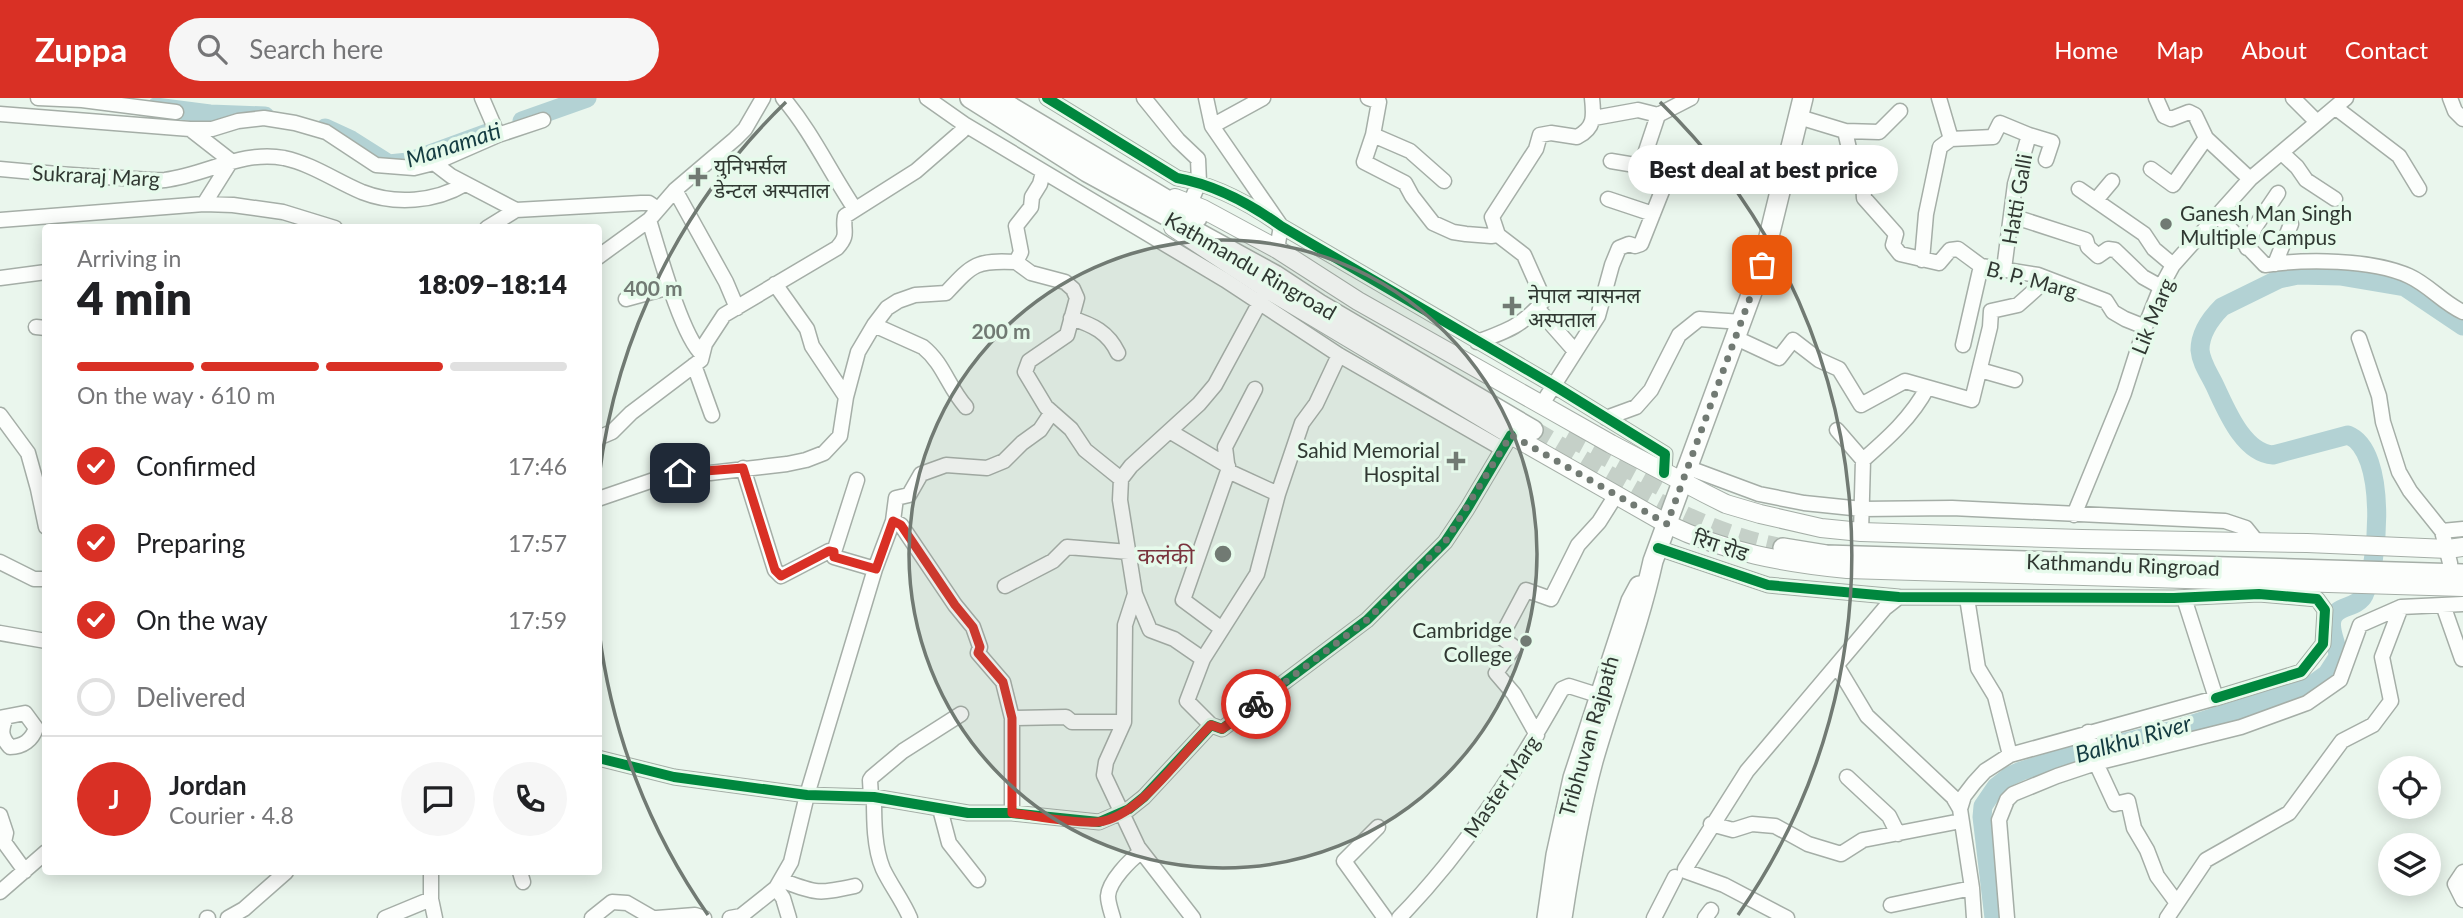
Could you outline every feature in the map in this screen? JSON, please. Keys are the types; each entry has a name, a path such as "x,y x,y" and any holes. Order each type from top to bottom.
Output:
{"highway":[{"name":"Kathmandu Ringroad","path":"970,98 1132,189 1319,304 1538,418"},
{"name":"Kathmandu Ringroad","path":"996,98 1132,189"},
{"path":"1667,524 1762,265 1801,107"},
{"name":"Tribhuvan Rajpath","path":"1547,918 1564,814 1605,697 1644,604 1667,524"},
{"name":"Kathmandu Ringroad","path":"1785,542 1826,555 2308,562 2418,567 2456,578"},
{"name":"Tribhuvan Rajpath","path":"1562,918 1581,808 1605,697"}],"main road":[{"path":"1132,189 1190,204 1277,249 1538,418 1664,472 1686,475 1726,504 1821,528 1861,532 2259,542 2308,562"},
{"name":"रिंग रोड","path":"1132,189 1190,239 1263,295 1506,441 1616,495 1689,535 1750,555 1847,569 2282,581 2308,562"}],"street":[{"path":"38,98 82,100 176,112"},
{"path":"482,98 497,133"},
{"path":"602,254 653,215 675,190 745,129 763,98"},
{"path":"783,98 816,142 855,209"},
{"path":"927,98 1043,172 1263,295 1339,355 1506,441 1445,542 1367,620 1222,729 1211,725 1187,701 1203,659 1257,574 1278,494 1302,423 1316,404 1339,355"},
{"path":"1047,98 1177,177 1224,191 1260,211 1606,418 1665,454 1664,472"},
{"path":"1143,98 1178,140 1198,159 1199,182 1190,204"},
{"path":"1206,98 1212,126 1281,226 1277,249"},
{"path":"1212,126 1263,98"},
{"path":"1368,98 1380,102 1364,162 1405,183 1433,223 1466,234 1498,235"},
{"path":"1477,342 1513,328 1531,316 1544,300 1524,255 1498,235 1492,217 1536,149 1540,135 1551,133 1577,138 1581,136 1594,118 1592,98"},
{"path":"1594,118 1638,110 1658,115 1691,98"},
{"path":"1845,131 1850,153 1863,180 1864,198 1896,234 1893,245 1900,254 1922,260 1926,214 1940,147 1951,138 1940,98"},
{"path":"2156,98 2164,116 2171,119 2189,112 2195,116 2206,138 2250,179"},
{"path":"2292,98 2317,122"},
{"path":"2450,98 2455,111 2463,119"},
{"path":"2341,103 2399,156 2419,189"},
{"name":"Lik Marg","path":"2074,515 2124,393 2145,327 2173,265 2250,179 2341,103"},
{"path":"1801,107 1845,131 1879,132 1900,111"},
{"path":"0,114 190,129 212,129 238,121 264,118 295,122 326,132 376,165 414,168 434,163 497,133 543,120"},
{"path":"1641,166 1658,115"},
{"name":"Hatti Galli","path":"1951,138 1993,137 2000,123 2029,135 2015,184 2004,269"},
{"path":"602,436 612,432 631,413 698,360 724,315 837,248 846,234 843,218 916,171 962,131 964,124"},
{"path":"190,129 232,161"},
{"path":"1373,135 1410,151 1444,181"},
{"path":"2029,135 2052,142 2046,160"},
{"path":"2151,169 2173,186 2206,138"},
{"path":"2283,154 2306,180 2335,199"},
{"path":"204,204 232,161 258,156 283,158 303,164 364,192 391,198 433,198 465,184"},
{"name":"Sukraraj Marg","path":"0,169 163,180 188,176 232,161"},
{"path":"1538,418 1574,350 1598,316 1619,248 1629,244 1641,244 1664,186 1641,166 1611,161"},
{"path":"434,163 465,184 516,211"},
{"path":"1017,262 1021,252 1016,226 1031,207 1032,197 1043,172"},
{"path":"2096,200 2112,181"},
{"path":"2079,189 2144,234 2154,249 2173,265"},
{"path":"675,190 726,282 737,308"},
{"path":"2247,248 2255,227 2278,194"},
{"path":"1608,199 1653,214"},
{"path":"0,220 204,204 283,212 322,224"},
{"path":"494,224 516,211 649,204 670,287 692,341 712,415"},
{"path":"2217,215 2265,265 2339,261 2390,271 2409,276 2445,303 2463,312"},
{"path":"2012,216 2086,240 2088,247 2098,256 2108,249 2115,250 2143,277 2161,287"},
{"path":"2275,264 2291,224"},
{"name":"B. P. Marg","path":"1922,260 1939,263 1950,250 1958,249 1981,266 2038,275 2106,301 2113,312 2145,327"},
{"path":"602,498 671,474 806,460 824,453 834,445 839,436 858,352 887,308 915,295 946,293 979,263 1017,262 1026,271 1058,278 1073,289 1077,298 1067,335 1026,366 1025,372 1046,407 1071,429 1085,450 1121,479"},
{"path":"1963,345 1981,266"},
{"path":"0,278 42,273"},
{"path":"1606,418 1636,407 1651,390 1679,335 1699,319 1739,330 1779,358 1793,340 1819,360 1839,369 1861,405 1905,381 1972,400 1990,327 1991,311 2018,306 2036,289 2038,275"},
{"path":"775,284 807,328 813,346 846,397"},
{"path":"626,299 670,287"},
{"path":"1203,659 1174,639 1150,630 1135,594 1120,500 1121,479 1131,466 1199,404 1215,385 1263,295"},
{"path":"1537,308 1574,350"},
{"path":"1071,318 1102,331 1112,340 1118,353"},
{"path":"874,325 930,352 942,365 956,395 966,407"},
{"path":"2359,338 2379,396 2383,422 2399,472 2410,491 2442,531 2456,578 2462,659"},
{"path":"1980,370 2015,380"},
{"path":"1863,460 1903,422 1927,388"},
{"path":"1222,629 1183,600 1228,469 1224,447 1255,389"},
{"path":"730,918 741,916 779,884 791,862 807,795 893,521 896,498 909,495 921,474 946,465 987,468 1004,461 1040,430 1052,412"},
{"path":"0,415 28,453 42,487"},
{"path":"1837,430 1863,460 1861,532"},
{"path":"1171,432 1228,469 1278,494"},
{"path":"743,468 775,570 779,575 829,551 834,552"},
{"path":"1686,475 1804,503 1862,509 1952,508 2225,521 2246,528 2259,542"},
{"path":"856,480 834,557 876,569"},
{"path":"1537,735 1514,694 1496,673 1514,646 1501,637 1526,590 1551,599 1578,545 1599,522 1616,495"},
{"path":"893,521 901,525 973,627 980,647 978,653 1003,682 1012,718 1012,813"},
{"path":"2442,531 2463,529"},
{"path":"1005,586 1053,561 1067,547 1129,552"},
{"path":"1656,555 1768,584 1899,597 2184,598 2259,594 2317,599 2325,610 2323,644 2301,672 2089,735 2010,755 1985,771 1973,783 1964,796 1960,815"},
{"path":"0,562 34,579 42,579"},
{"path":"2007,918 1999,820 2007,800 2020,789 2096,763 2241,727 2308,703 2340,680 2360,625 2456,578"},
{"path":"1135,594 1125,625 1124,722 1106,762 1104,775 1141,852 1193,918"},
{"path":"1787,918 1724,885 1685,871 1711,824 1746,771 1885,608 1899,597"},
{"path":"1967,598 1978,667 1995,696 2010,755"},
{"path":"2184,598 2216,698"},
{"path":"2167,918 2206,860 2289,813 2342,741 2373,725 2390,701 2382,657 2401,607"},
{"path":"0,633 42,642"},
{"path":"1837,666 1867,716 1953,797 1960,815 1974,918"},
{"name":"Master Marg","path":"1399,918 1430,886 1508,782 1565,687 1605,697"},
{"path":"910,918 882,867 874,825 870,780 903,751 961,714"},
{"path":"1012,718 1066,717 1072,722 1124,722"},
{"path":"602,759 674,777 807,795 872,797 968,813 1012,813 1100,822 1122,813 1157,785 1211,725"},
{"path":"2089,735 2096,763 2115,804 2128,801 2134,828 2147,850 2157,876 2177,903"},
{"path":"1847,777 1889,816 1898,834"},
{"path":"940,809 949,843 978,880"},
{"path":"0,815 6,833 4,842 25,870"},
{"path":"1711,824 1733,830 1752,824 1775,826 1808,844 1841,854 1863,840 1898,834 1960,815"},
{"path":"1378,827 1344,861 1385,918"},
{"path":"1113,918 1108,898 1110,888 1126,865 1141,852"},
{"path":"0,892 42,855"},
{"path":"2463,872 2455,884 2463,900"},
{"path":"228,918 244,909 283,875"},
{"path":"431,875 431,899 435,918"},
{"path":"1654,918 1675,877"},
{"path":"779,884 824,893 855,886"},
{"path":"779,884 789,918"},
{"path":"1891,905 1972,888"},
{"path":"385,918 431,899"},
{"path":"592,918 612,902 627,903 655,918 695,915 704,918"}],"waterway":[{"name":"Manamati","path":"522,121 587,98"},
{"name":"Manamati","path":"156,107 210,114 265,116"},
{"name":"Manamati","path":"325,128 351,140 389,164 408,162 493,131"},
{"name":"Balkhu River","path":"1994,918 1982,817 1983,806 1996,787 2021,771 2174,730 2309,687 2327,674 2338,657 2332,629 2334,615 2356,603 2364,595 2373,559 2377,509 2375,484 2361,445 2348,435 2273,455 2253,447 2230,417 2202,360 2202,338 2214,316 2222,307 2279,279 2298,275 2340,276 2405,287 2463,326"}],"tunnel":[{"path":"1533,430 1622,483 1685,515 1717,529 1783,548"},
{"path":"1567,436 1692,503"}],"cycle path":[{"path":"1047,98 1177,178 1219,190 1257,210 1553,385 1665,454 1664,473"},
{"path":"602,759 674,777 807,795 874,797 968,813 1012,813 1099,822 1129,809 1144,797 1211,725 1222,729 1367,620 1445,542 1511,435"},
{"path":"1658,548 1768,585 1899,597 2174,598 2259,594 2317,599 2325,610 2323,644 2301,672 2216,698"}],"way so far":[{"path":"1256,704 1367,620 1445,542 1511,435 1667,524 1762,265"}],"place":[{"name":"युनिभर्सल डेन्टल अस्पताल","path":"698,177"},
{"name":"Ganesh Man Singh Multiple Campus","path":"2166,224"},
{"name":"Best deal at best price","path":"1762,265"},
{"name":"नेपाल न्यासनल अस्पताल","path":"1512,306"},
{"name":"Sahid Memorial Hospital","path":"1456,461"},
{"name":"Cambridge College","path":"1526,641"}],"district":[{"name":"कलंकी","path":"1166,555"}],"route":[{"path":"680,473 710,473 743,468 775,570 781,576 829,551 834,552 834,557 876,569 893,521 901,525 973,627 980,647 978,653 1003,682 1012,718 1012,813 1100,822 1122,813 1157,785 1211,725 1222,729 1256,704"}]}
